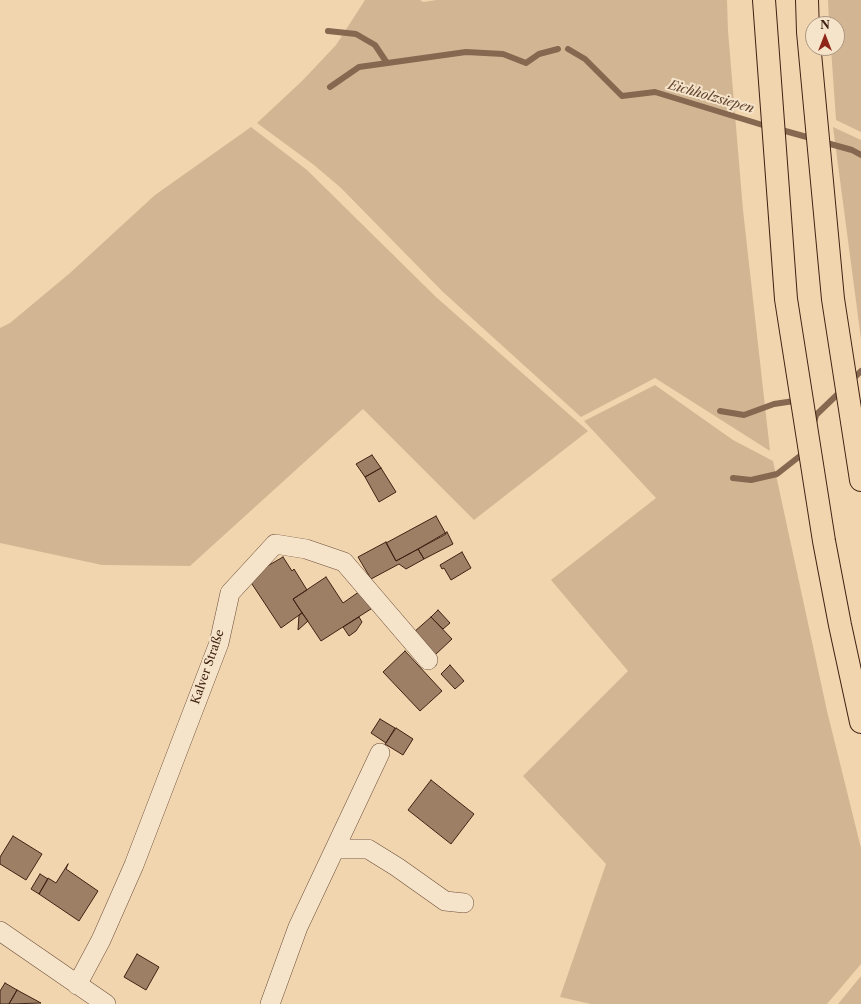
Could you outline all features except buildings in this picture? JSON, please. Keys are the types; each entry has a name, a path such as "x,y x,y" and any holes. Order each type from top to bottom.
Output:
{"highway":[{"path":"764,0 786,299 824,540 840,625 861,722"},
{"path":"807,0 809,40 833,299 861,480"}],"street":[{"name":"Kalver Straße","path":"77,985 101,940 139,850 219,643 230,593 275,544 306,548 344,562 428,660"},
{"path":"270,1004 298,927 380,753"},
{"path":"335,849 368,849 397,867 445,901 464,903"},
{"path":"0,931 106,1004"}],"shaded area":[{"path":"365,0 420,0 423,2 437,0 727,0 728,31 743,210 770,451 655,378 581,417 443,292 341,188 314,165 257,123 302,81 336,45"},
{"path":"828,0 861,0 861,132 836,120 832,56 845,56 845,16 829,16"},
{"path":"251,127 307,170 436,297 588,431 474,520 363,409 190,566 102,565 0,543 0,328 10,323 70,273 155,195"},
{"path":"833,127 861,140 861,339"},
{"path":"655,385 733,440 773,461 827,711 861,848 861,964 827,1004 591,1004 560,997 606,864 523,776 628,671 551,580 656,498 584,421"},
{"path":"861,976 861,1004 838,1004"}],"waterway":[{"path":"328,31 356,34 375,45 387,63"},
{"name":"Eichholzsiepen","path":"330,87 359,67 466,52 503,54 526,63 539,54 558,49"},
{"name":"Eichholzsiepen","path":"568,49 585,59 622,96 655,92 769,127"},
{"name":"Eichholzsiepen","path":"778,129 814,139"},
{"name":"Eichholzsiepen","path":"823,142 852,150 861,155"},
{"path":"851,381 861,371"},
{"path":"814,423 816,415 842,390"},
{"path":"720,411 744,415 774,404 794,401 797,404"},
{"path":"733,478 751,480 777,474 805,452"}]}
